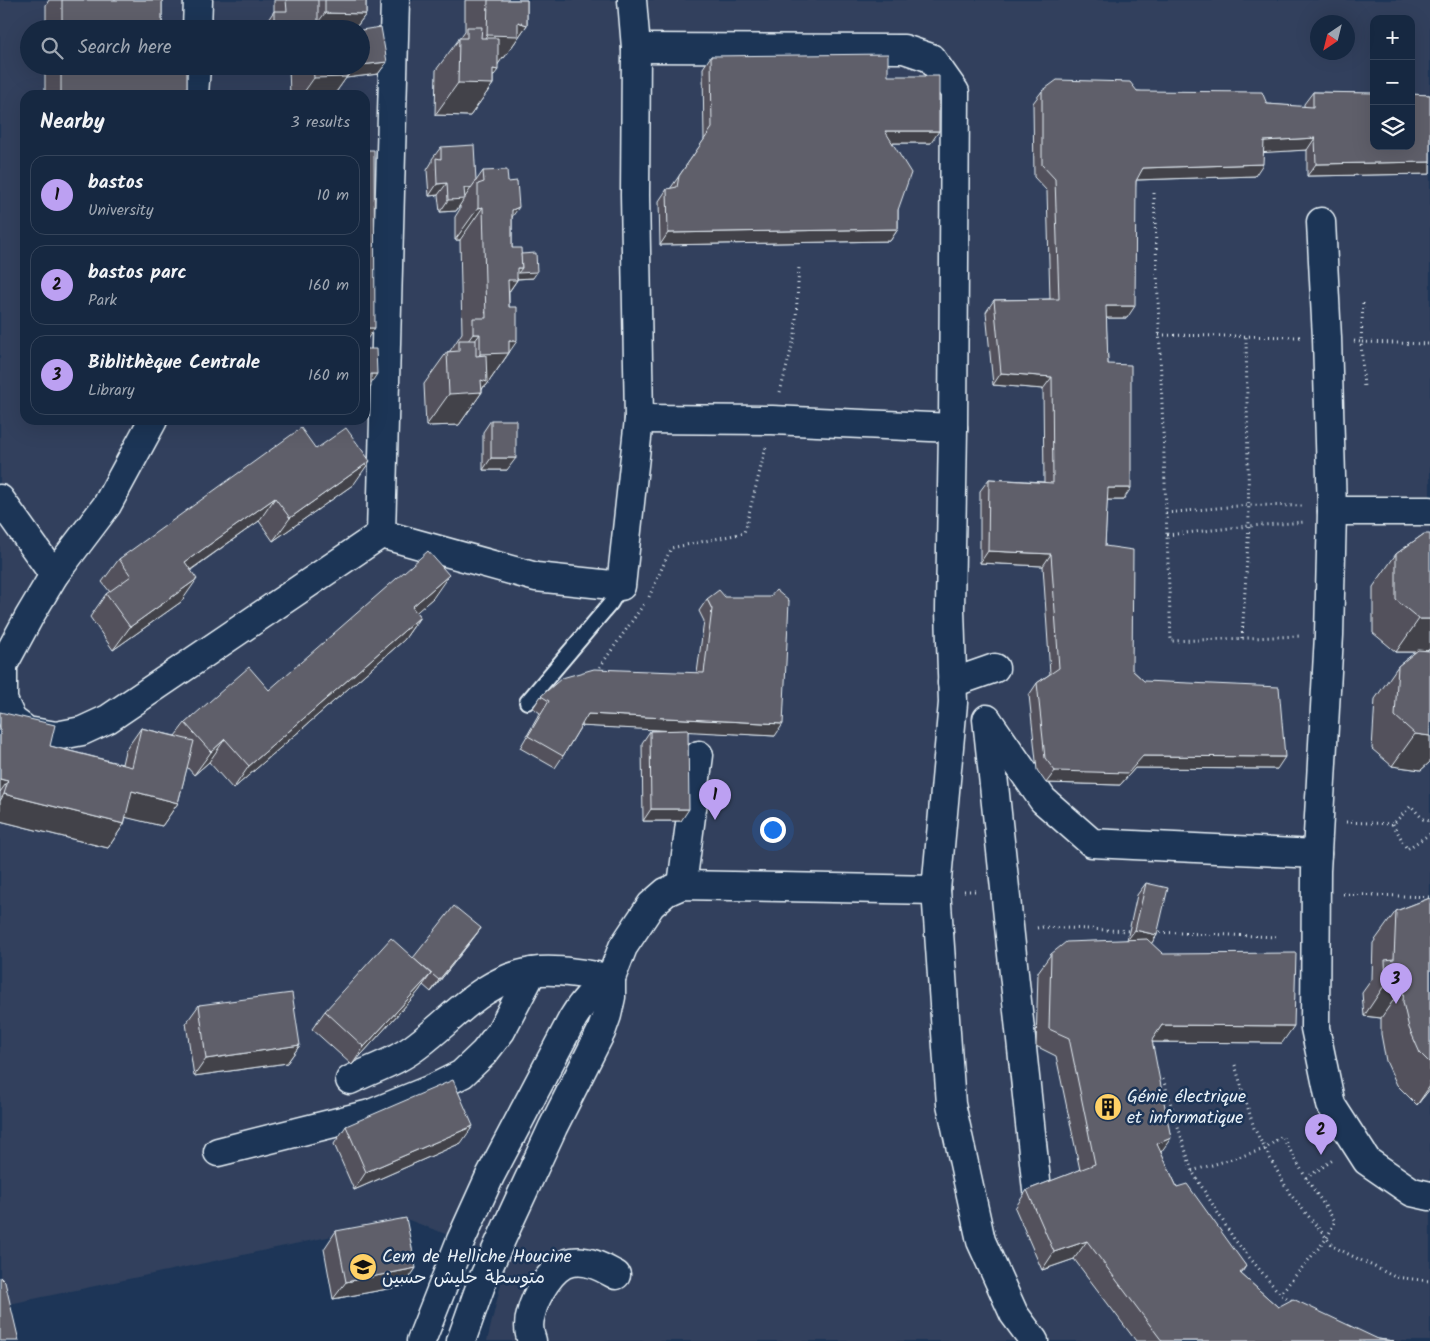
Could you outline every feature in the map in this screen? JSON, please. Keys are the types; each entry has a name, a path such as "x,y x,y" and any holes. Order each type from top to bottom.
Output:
{"street":[{"path":"197,20 198,0"},
{"path":"381,534 395,0"},
{"path":"150,425 107,505 54,574 3,665 3,700 12,720 28,731 56,736 82,732 108,718 381,534 536,577 620,586 640,419 635,195 636,48 632,0"},
{"path":"636,48 904,49 931,58 955,92 950,610 952,693 936,890 951,1104 981,1241 1014,1314 1034,1341"},
{"path":"194,90 195,75"},
{"path":"1321,222 1327,338 1332,511 1329,634 1317,854 1315,1028 1331,1104 1356,1145 1367,1161 1404,1187 1412,1192 1430,1196"},
{"path":"640,419 772,420 953,428"},
{"path":"0,499 54,574"},
{"path":"1332,511 1430,511"},
{"path":"952,693 995,668"},
{"path":"952,693 987,718 1042,800 1092,843 1317,854"},
{"path":"987,718 1037,1190"},
{"path":"682,886 699,756"},
{"path":"461,1341 483,1279 506,1227 608,1015 611,997 611,978 623,947 650,904 666,892 682,886 936,890"},
{"path":"350,1080 394,1060 416,1047 476,996 501,982 532,972 563,971 611,978"},
{"path":"218,1152 370,1114 434,1088 462,1074 484,1053 501,1031 532,972"},
{"path":"421,1341 461,1240 490,1176 573,1018 589,995 611,978"},
{"path":"532,1341 530,1315 539,1292 558,1269 571,1262 583,1261 616,1275"}],"lane":[{"path":"527,702 610,604 620,586"}],"path":[{"path":"1154,193 1171,641 1329,634"},
{"path":"597,671 647,600 671,548 744,533 794,335 799,267"},
{"path":"1363,303 1361,342 1364,388"},
{"path":"1159,335 1327,338 1361,342 1430,344"},
{"path":"1242,638 1249,526 1246,336"},
{"path":"1166,513 1248,505 1310,506 1332,511"},
{"path":"1167,535 1319,521 1332,511"},
{"path":"1319,820 1393,824 1412,806 1423,819 1430,821"},
{"path":"1393,824 1407,849 1430,834"},
{"path":"936,890 1005,893"},
{"path":"1342,894 1430,897"},
{"path":"1043,927 1131,931"},
{"path":"1151,932 1279,937"},
{"path":"1235,1065 1254,1128 1265,1149 1290,1194 1334,1247 1395,1277 1430,1281"},
{"path":"1163,1079 1192,1171 1234,1239 1280,1294 1296,1304"},
{"path":"1192,1171 1265,1149 1282,1136 1306,1178 1335,1221 1327,1238 1280,1294"},
{"path":"1306,1178 1356,1145"}],"shaded area":[{"path":"0,0 1430,0 1430,1341 487,1341 506,1263 461,1240 409,1220 0,1306"}],"building":[{"path":"62,0 162,0 162,20 62,20"},
{"path":"286,0 318,0 318,20 274,20 274,11 287,11"},
{"path":"325,0 366,0 366,14 325,13"},
{"path":"488,0 527,0 527,25 518,22 518,36 487,35"},
{"path":"381,27 387,62 370,64 370,29"},
{"path":"467,27 482,27 481,38 498,38 498,70 493,69 493,84 458,83 459,38 467,38"},
{"path":"888,54 888,76 939,76 939,131 885,131 911,173 898,210 898,229 668,233 667,189 677,187 679,176 712,128 711,56"},
{"path":"61,75 187,75 187,90 61,90"},
{"path":"314,75 347,75 347,77 314,78"},
{"path":"1057,80 1130,82 1137,91 1262,92 1267,104 1313,107 1313,92 1370,93 1370,150 1415,150 1415,94 1430,95 1430,162 1316,164 1315,138 1264,141 1263,164 1143,168 1136,181 1135,306 1106,306 1108,364 1131,365 1131,488 1108,488 1105,546 1133,550 1132,670 1144,681 1279,687 1285,757 1143,756 1128,773 1055,771 1045,758 1037,683 1059,668 1051,554 988,551 989,479 1053,483 1052,377 1001,373 994,300 1059,299 1055,179 1042,165 1042,91"},
{"path":"474,145 476,181 471,188 464,188 465,199 448,200 447,183 437,184 436,158 441,159 441,147"},
{"path":"370,150 374,150 375,328 370,328"},
{"path":"507,170 508,182 517,181 519,207 512,210 512,248 521,248 522,268 517,268 517,280 508,280 509,307 517,307 517,341 509,341 509,353 480,354 480,334 473,334 473,318 486,318 483,207 478,208 478,184 484,182 483,171"},
{"path":"536,253 537,272 518,273 522,268 521,254"},
{"path":"459,340 476,340 476,356 486,355 487,382 481,380 482,392 449,394 447,352 459,351"},
{"path":"370,349 376,349 377,374 371,374 371,386"},
{"path":"491,420 516,420 516,458 491,458"},
{"path":"301,428 316,449 346,428 370,461 290,518 275,498 185,562 197,579 130,627 106,594 131,576 119,559"},
{"path":"1424,534 1430,534 1430,619 1419,619 1396,600 1396,554"},
{"path":"428,551 449,575 412,607 420,617 249,766 225,739 211,752 185,723 249,667 269,690"},
{"path":"719,590 725,597 770,597 776,590 789,601 783,724 588,714 563,756 528,736 549,701 541,696 562,678 594,669 704,673 712,609 707,599"},
{"path":"1418,650 1430,651 1430,736 1415,734 1395,716 1398,666"},
{"path":"0,712 55,725 50,746 132,767 141,728 194,741 178,803 132,791 124,824 4,794 8,781 0,779"},
{"path":"688,730 689,809 651,809 650,731"},
{"path":"1146,883 1168,888 1157,935 1135,930"},
{"path":"1430,898 1430,1063 1420,1053 1409,1028 1403,1002 1404,985 1386,983 1385,960 1394,959 1396,911"},
{"path":"454,906 481,928 439,980 413,958"},
{"path":"391,938 431,974 364,1047 325,1011"},
{"name":"Génie électrique et informatique","path":"1147,939 1163,954 1296,953 1294,1026 1162,1025 1152,1040 1171,1138 1157,1144 1177,1187 1187,1184 1246,1266 1240,1273 1278,1307 1293,1299 1378,1339 1394,1341 1162,1341 1087,1241 1054,1252 1027,1190 1095,1164 1069,1038 1049,1029 1051,954 1066,942"},
{"path":"292,993 300,1045 206,1059 199,1005"},
{"path":"453,1080 473,1126 366,1172 346,1126"},
{"path":"406,1218 416,1268 346,1282 336,1231"},
{"path":"0,1277 5,1282 19,1341 0,1341"}],"place":[{"name":"bastos","path":"715,820"},
{"name":"Biblithèque Centrale","path":"1396,1004"},
{"name":"Génie électrique et informatique","path":"1108,1107"},
{"name":"bastos parc","path":"1321,1155"},
{"name":"Cem de Helliche Houcine متوسطة حليش حسين","path":"363,1267"}]}
